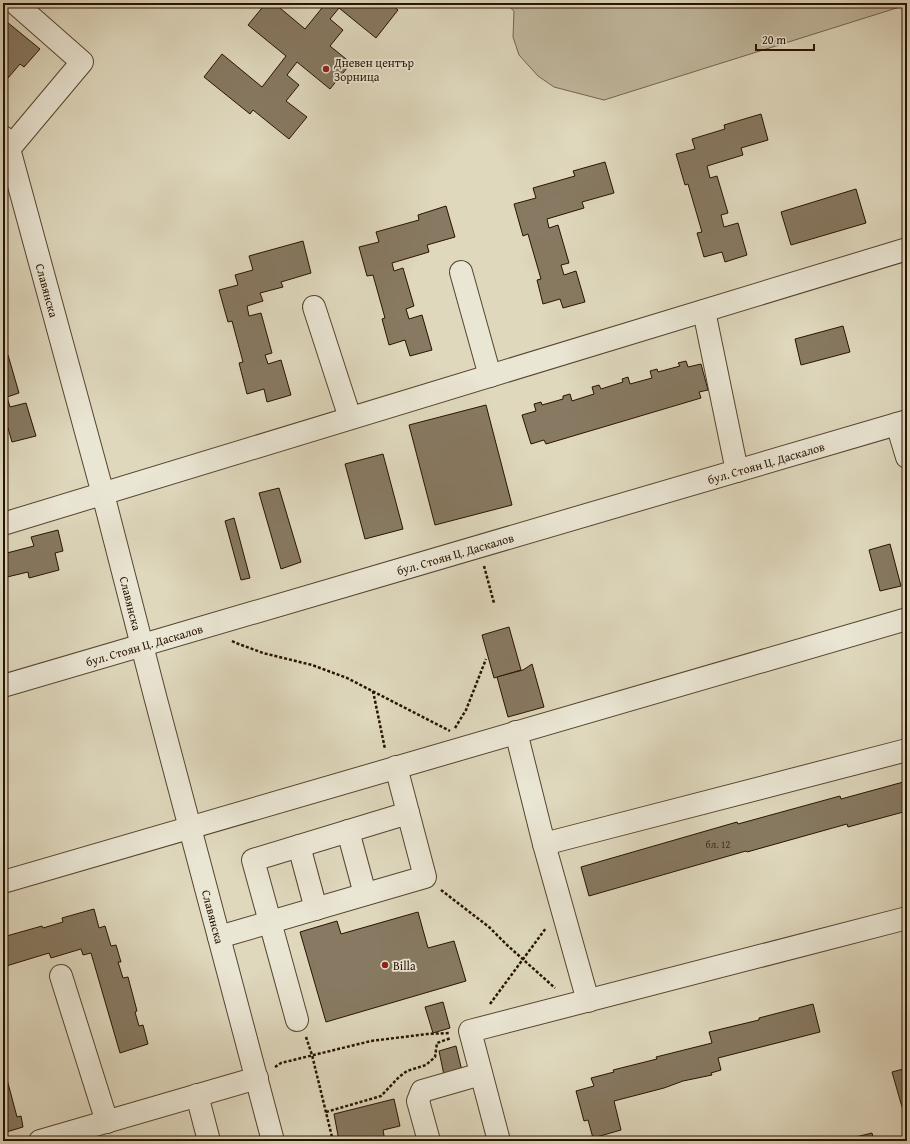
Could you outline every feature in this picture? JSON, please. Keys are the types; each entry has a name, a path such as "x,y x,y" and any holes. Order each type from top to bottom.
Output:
{"street":[{"path":"6,143 82,62 15,3"},
{"name":"Славянска","path":"6,143 103,494 273,1141"},
{"path":"3,524 907,249"},
{"path":"461,272 490,376"},
{"path":"314,307 350,418"},
{"path":"704,311 737,471"},
{"path":"902,423 907,457"},
{"name":"бул. Стоян Ц. Даскалов","path":"3,686 902,423"},
{"path":"3,882 907,618"},
{"path":"516,732 544,844 562,907 581,1002"},
{"path":"544,844 907,750"},
{"path":"220,937 425,877 408,813 393,768"},
{"path":"297,1020 253,860 408,813"},
{"path":"348,831 365,894"},
{"path":"299,846 316,909"},
{"path":"499,1141 470,1031 907,918"},
{"path":"61,976 107,1122"},
{"path":"428,1141 418,1102 422,1090 482,1074"},
{"path":"40,1141 257,1078"},
{"path":"197,1095 209,1141"}],"path":[{"path":"479,546 494,603"},
{"path":"212,624 236,643 263,653 319,668 347,678 454,733 456,725 466,710 486,659"},
{"path":"373,692 393,768"},
{"path":"425,877 489,927 523,959 581,1002"},
{"path":"326,1112 381,1096 399,1076 407,1071 426,1065 436,1057 438,1043 470,1031 562,907"},
{"path":"297,1020 302,1022 312,1055 333,1141"},
{"path":"257,1078 281,1063 371,1041 427,1034 470,1031"}],"shaded area":[{"path":"505,3 903,3 903,6 604,100 554,87 538,76 519,55 513,37 514,11"}],"building":[{"name":"Дневен център Зорница","path":"266,3 274,3 305,29 326,3 389,3 398,10 376,38 339,8 330,19 343,30 330,46 351,63 330,89 297,62 287,75 299,85 286,101 307,117 289,139 253,110 250,114 204,77 222,54 262,87 286,56 248,25"},
{"path":"7,22 40,49 24,67 20,64 8,78 3,73 3,27"},
{"path":"761,114 768,140 741,148 743,155 707,166 710,178 717,176 728,213 721,215 724,227 738,223 747,255 725,262 722,252 704,257 697,233 702,232 688,184 685,185 676,154 695,149 692,139 725,129 724,125"},
{"path":"605,162 614,193 582,202 584,208 547,219 549,228 558,225 569,263 561,265 564,275 576,271 585,302 563,308 560,299 543,304 537,280 541,279 528,234 523,236 514,204 536,198 533,188 575,176 573,171"},
{"path":"856,189 866,223 791,245 781,212"},
{"path":"446,206 455,237 427,245 429,252 392,263 394,271 403,268 414,306 406,309 409,319 422,315 432,350 410,356 405,340 389,345 382,319 385,318 373,275 367,276 359,247 379,242 376,232 419,220 418,215"},
{"path":"303,241 311,273 281,282 283,287 260,293 263,301 247,306 249,316 261,313 272,353 265,355 268,364 281,360 291,395 267,402 264,389 247,394 239,363 243,362 232,321 228,322 219,290 238,285 235,275 253,270 249,256"},
{"path":"843,326 850,352 801,365 795,339"},
{"path":"8,355 19,393 7,397 10,407 26,403 36,436 12,442 8,428 3,430 3,356"},
{"path":"686,361 688,367 701,364 708,390 699,392 701,398 546,444 544,440 531,444 522,415 536,411 534,404 541,402 542,405 563,399 563,396 570,394 572,401 594,394 592,387 599,385 601,389 623,382 622,379 628,377 630,384 652,378 650,371 657,369 658,372 680,366 678,363"},
{"path":"486,405 512,505 435,525 409,425"},
{"path":"383,454 403,529 365,539 345,464"},
{"path":"279,488 301,562 281,569 259,493"},
{"path":"234,518 250,578 241,580 225,521"},
{"path":"58,530 63,551 55,553 59,570 29,578 28,572 3,578 3,554 34,546 31,537"},
{"path":"890,544 901,586 880,591 869,550"},
{"path":"509,627 521,670 494,678 482,635"},
{"path":"532,664 544,707 508,717 497,677 523,670"},
{"path":"907,781 907,811 848,827 847,824 589,896 581,867 737,822 738,824 840,796 841,799"},
{"path":"94,909 99,928 105,926 111,946 116,945 121,962 118,962 123,978 128,977 137,1011 135,1012 139,1026 143,1025 148,1044 120,1053 91,953 83,955 81,949 51,958 49,953 3,967 3,937 42,926 43,928 63,922 62,918"},
{"name":"Billa","path":"418,912 428,948 454,941 466,981 326,1022 300,932 337,921 341,934"},
{"path":"443,1002 450,1028 433,1033 425,1007"},
{"path":"813,1004 820,1032 718,1058 721,1070 711,1073 712,1075 683,1081 664,1088 614,1101 621,1130 593,1138 588,1120 584,1121 576,1091 594,1086 591,1078 614,1072 613,1070 657,1059 656,1057 712,1043 709,1032 759,1020 759,1018"},
{"path":"456,1046 463,1075 445,1080 439,1051"},
{"path":"907,1068 907,1105 902,1107 892,1072"},
{"path":"3,1072 5,1072 17,1117 21,1116 23,1127 3,1133"},
{"path":"394,1099 400,1126 383,1130 385,1141 339,1141 334,1114"},
{"path":"872,1133 874,1141 848,1141 847,1139"}],"place":[{"name":"Дневен център Зорница","path":"326,69"},
{"name":"Billa","path":"385,965"}]}
